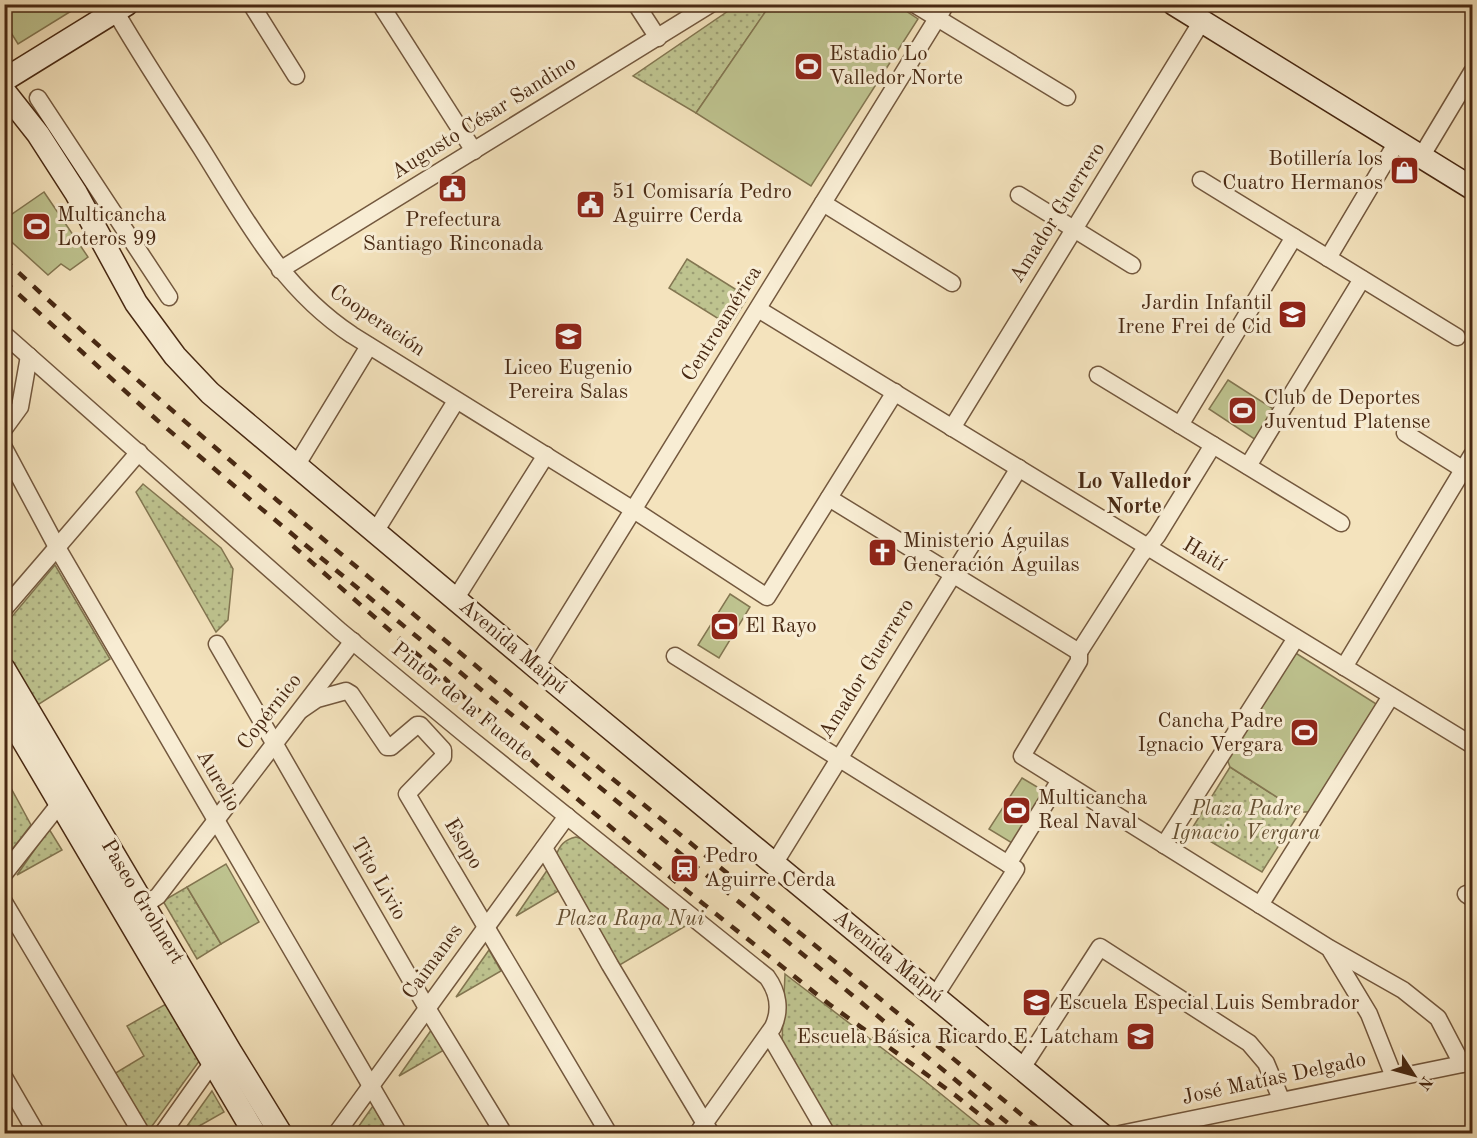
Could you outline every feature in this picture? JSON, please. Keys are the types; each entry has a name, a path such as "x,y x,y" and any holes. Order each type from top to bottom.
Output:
{"main road":[{"path":"1174,4 1473,188"},
{"path":"4,80 118,7"},
{"name":"Avenida Maipú","path":"4,91 33,127 76,193 123,282 156,332 191,374 241,420 536,667 1101,1134"},
{"name":"Paseo Grohnert","path":"4,669 69,798 221,1057 255,1134"},
{"name":"Paseo Grohnert","path":"4,708 69,798"},
{"name":"Paseo Grohnert","path":"221,1057 281,1134"}],"street":[{"path":"251,4 296,76"},
{"path":"380,4 474,151"},
{"path":"636,4 658,38"},
{"name":"Augusto César Sandino","path":"280,270 711,4"},
{"path":"914,4 941,11 1067,97"},
{"name":"Cooperación","path":"118,7 262,245 280,270 321,313 369,346 546,455 768,597 829,498"},
{"name":"Centroamérica","path":"536,667 941,11"},
{"name":"Amador Guerrero","path":"952,428 1202,21"},
{"path":"1421,157 1473,72"},
{"path":"38,98 169,297"},
{"path":"1328,258 1397,142"},
{"path":"1201,180 1457,337"},
{"path":"1019,195 1132,265"},
{"path":"823,203 952,283"},
{"path":"1180,425 1294,237"},
{"path":"123,282 148,266"},
{"path":"1248,466 1362,279"},
{"name":"Haití","path":"758,309 1473,746"},
{"name":"Pintor de la Fuente","path":"4,334 353,641 767,977 775,991 778,1005 776,1020 769,1034 704,1130"},
{"path":"296,466 369,346"},
{"path":"4,429 20,406 29,356"},
{"path":"1098,375 1341,523"},
{"path":"895,392 829,498 1079,652"},
{"path":"375,532 456,401"},
{"path":"1344,667 1470,466 1405,433"},
{"path":"1213,445 1158,536 1141,555 1079,652 1079,661 1022,756 1329,948 1403,990 1424,1005 1442,1025 1467,1063"},
{"name":"Aurelio","path":"4,448 58,549 399,1134"},
{"path":"4,609 58,549 139,452"},
{"path":"456,598 546,455"},
{"name":"Amador Guerrero","path":"774,864 1019,468"},
{"path":"1164,845 1296,638"},
{"name":"Copérnico","path":"136,911 158,896 353,641"},
{"name":"Tito Livio","path":"218,644 427,1008 504,1134"},
{"path":"675,656 1012,866"},
{"name":"Esopo","path":"302,710 317,699 346,691 351,694 387,747 391,747 417,725 420,725 443,750 443,757 407,794 609,1134"},
{"path":"1260,905 1391,696"},
{"path":"935,996 1060,780"},
{"path":"4,874 69,798"},
{"name":"Caimanes","path":"336,1134 567,816"},
{"path":"544,848 704,1130"},
{"path":"4,902 142,1134"},
{"path":"1022,1068 1100,947 1249,1043 1266,1063 1281,1100"},
{"path":"1329,948 1369,1014 1394,1077"},
{"path":"769,1034 827,1134"},
{"path":"162,1134 221,1057"},
{"name":"José Matías Delgado","path":"1120,1134 1467,1063"},
{"path":"4,1077 37,1134"}],"green space":[{"path":"5,4 81,5 18,44 5,23"},
{"path":"737,5 770,5 696,113 633,76"},
{"name":"Estadio Lo Valledor Norte","path":"770,5 897,5 918,19 811,186 696,113"},
{"name":"Multicancha Loteros 99","path":"44,192 88,257 70,270 61,264 48,275 4,235 5,219"},
{"path":"687,259 748,297 730,326 669,288"},
{"name":"Club de Deportes Juventud Platense","path":"1228,380 1278,412 1259,442 1209,409"},
{"path":"143,484 221,548 233,569 228,620 216,632 136,492"},
{"path":"55,565 110,659 36,706 5,650 4,626"},
{"name":"El Rayo","path":"730,594 750,607 719,658 698,645"},
{"name":"Cancha Padre Ignacio Vergara","path":"1294,652 1381,707 1311,812 1300,812 1230,767 1227,759"},
{"name":"Plaza Padre Ignacio Vergara","path":"1230,767 1300,812 1262,872 1191,830"},
{"path":"5,777 31,825 4,859"},
{"name":"Multicancha Real Naval","path":"1022,778 1044,791 1012,843 989,829"},
{"path":"49,829 62,850 17,875"},
{"name":"Plaza Rapa Nui","path":"576,837 582,839 689,924 618,966 556,856 563,843"},
{"path":"226,864 259,922 221,944 187,887"},
{"path":"548,869 560,890 516,916"},
{"path":"187,887 221,944 197,959 163,901"},
{"path":"489,950 501,971 456,997"},
{"path":"785,974 989,1133 835,1133 782,1041"},
{"path":"166,1004 200,1060 147,1133 109,1077 144,1056 127,1026"},
{"path":"432,1029 444,1050 399,1076"},
{"path":"212,1091 224,1112 187,1133 182,1133"},
{"path":"373,1106 385,1127 374,1133 354,1133"}],"railway":[{"path":"4,259 119,364 296,516 1045,1134"},
{"path":"4,281 157,420 252,501 1021,1134"},
{"path":"293,546 441,675 537,765 676,882 829,1004 955,1095 1004,1134"}],"place":[{"name":"Estadio Lo Valledor Norte","path":"808,66"},
{"name":"Botillería los Cuatro Hermanos","path":"1404,171"},
{"name":"Prefectura Santiago Rinconada","path":"453,189"},
{"name":"51 Comisaría Pedro Aguirre Cerda","path":"591,204"},
{"name":"Multicancha Loteros 99","path":"36,227"},
{"name":"Jardin Infantil Irene Frei de Cid","path":"1293,315"},
{"name":"Liceo Eugenio Pereira Salas","path":"568,337"},
{"name":"Club de Deportes Juventud Platense","path":"1243,410"},
{"name":"Ministerio Águilas Generación Águilas","path":"882,553"},
{"name":"El Rayo","path":"724,626"},
{"name":"Cancha Padre Ignacio Vergara","path":"1304,733"},
{"name":"Multicancha Real Naval","path":"1017,810"},
{"name":"Pedro Aguirre Cerda","path":"684,868"},
{"name":"Escuela Especial Luis Sembrador","path":"1037,1003"},
{"name":"Escuela Básica Ricardo E. Latcham","path":"1140,1037"}],"district":[{"name":"Lo Valledor Norte","path":"1134,494"}]}
